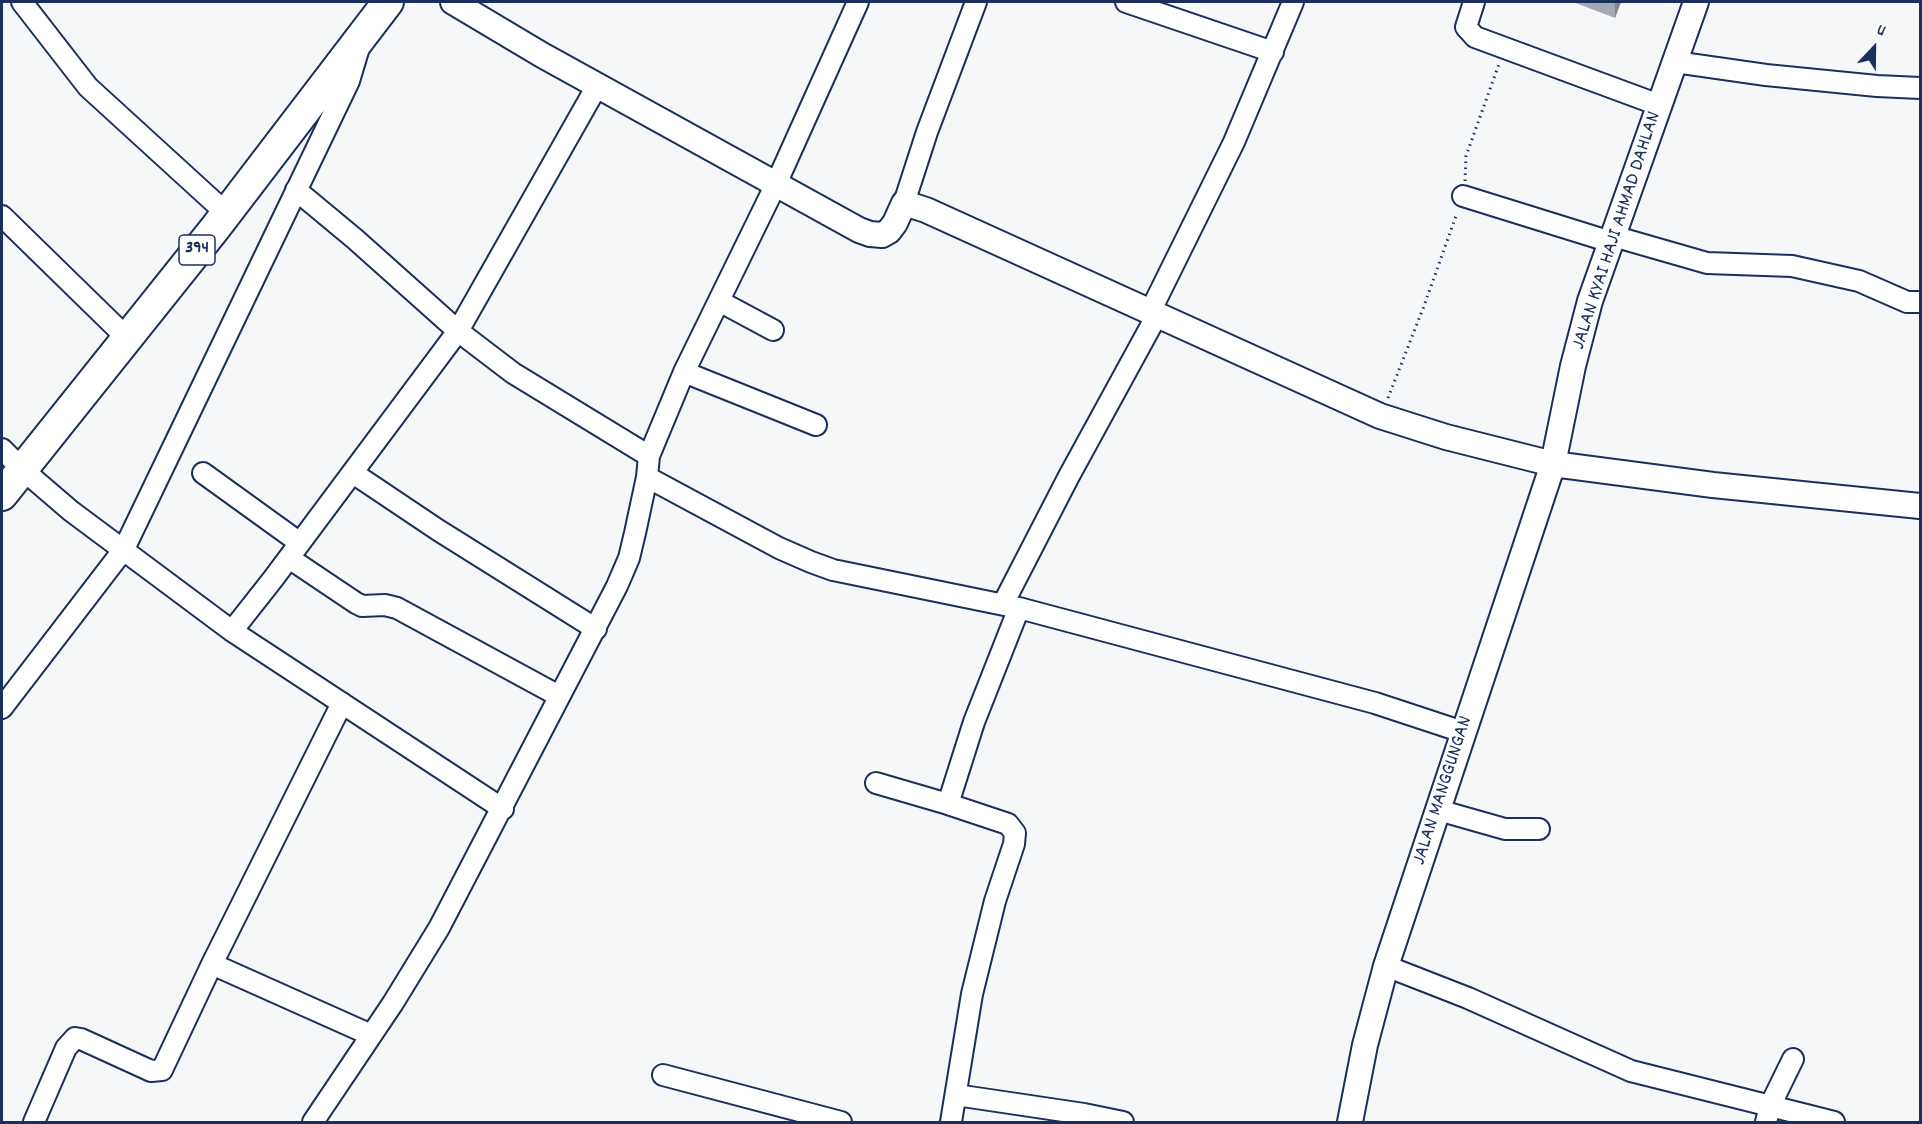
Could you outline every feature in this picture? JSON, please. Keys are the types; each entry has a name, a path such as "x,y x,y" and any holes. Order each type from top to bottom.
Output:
{"main road":[{"name":"394","path":"2,495 12,459 127,338 388,2"}],"street":[{"path":"22,2 88,87 226,213"},
{"path":"453,2 597,86 859,230 882,235 895,224 904,203 927,132 976,2"},
{"path":"313,1122 440,928 617,586 628,558 647,477 649,456 684,372 776,184 858,2"},
{"path":"1126,2 1272,52"},
{"path":"948,804 1011,606 1064,484 1154,314 1234,142 1293,2"},
{"path":"1474,2 1466,27 1475,37 1659,105"},
{"name":"JALAN KYAI HAJI AHMAD DAHLAN","path":"1552,464 1590,301 1696,2"},
{"path":"2,708 124,549 349,81 363,34"},
{"path":"1675,62 1788,77 1920,88"},
{"path":"232,631 458,331 597,86"},
{"path":"296,190 458,331 513,374 649,456"},
{"path":"1463,196 1612,239 1707,263 1770,264 1803,269 1859,281 1907,302 1920,303"},
{"path":"904,203 957,224 1380,416 1446,437 1552,464 1920,506"},
{"path":"2,216 127,338"},
{"path":"719,301 773,330"},
{"path":"684,372 816,425"},
{"path":"12,459 72,511 232,631 503,809"},
{"name":"JALAN MANGGUNGAN","path":"1350,1122 1365,1045 1386,966 1552,464"},
{"path":"203,473 356,603 362,606 392,606 560,696"},
{"path":"353,473 438,530 596,629"},
{"path":"647,477 810,562 833,570 1011,606 1375,703 1463,732"},
{"path":"34,1122 66,1048 75,1038 151,1071 162,1070 342,703"},
{"path":"876,783 1008,824 1015,833 1014,844 995,901 972,994 951,1122"},
{"path":"1438,810 1505,829 1539,830"},
{"path":"212,964 371,1035"},
{"path":"1386,966 1468,998 1622,1067 1768,1114 1834,1122"},
{"path":"1768,1114 1793,1059"},
{"path":"663,1075 841,1122"},
{"path":"956,1095 1124,1122"}],"path":[{"path":"1380,416 1424,306 1463,196 1467,171 1466,156 1505,48"}]}
